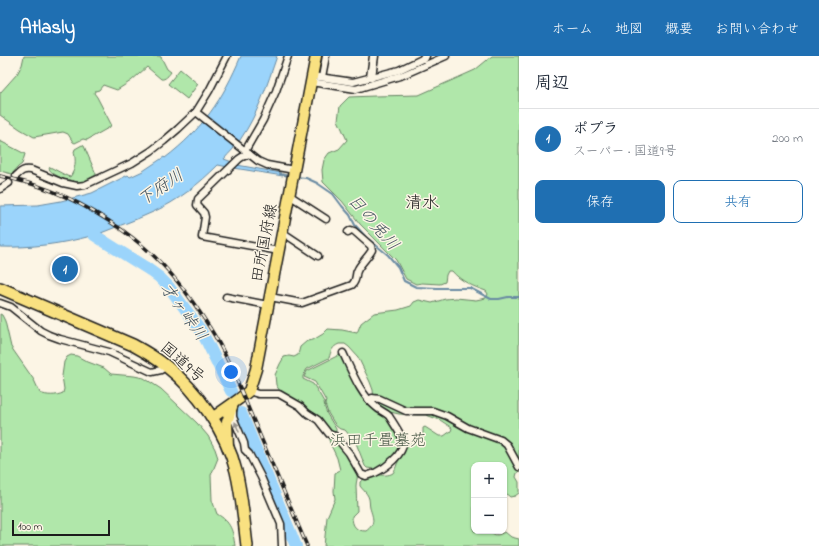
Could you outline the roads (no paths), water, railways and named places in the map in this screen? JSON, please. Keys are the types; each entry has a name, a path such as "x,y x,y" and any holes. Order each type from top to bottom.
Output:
{"highway":[{"name":"国道9号","path":"0,288 133,345 166,366 188,386 212,418 229,451 236,469 247,546"}],"main road":[{"name":"田所国府線","path":"249,391 256,369 303,119 315,78 316,56"},
{"path":"212,418 249,391"},
{"path":"229,451 227,422 233,404"}],"street":[{"path":"16,176 23,170 27,169 70,185 77,186 85,185 132,163 151,151 197,113 227,56"},
{"path":"279,251 202,237 205,217 204,213 197,205 198,199 242,157 264,120 288,56"},
{"path":"315,78 326,56"},
{"path":"371,77 374,56"},
{"path":"315,78 356,89 403,75 446,56"},
{"path":"315,78 353,82 399,70 424,57"},
{"path":"197,113 258,161 293,174"},
{"path":"0,189 9,183"},
{"path":"289,195 326,219"},
{"path":"226,297 302,303 352,285 356,280 356,271 370,254 372,248 354,231 351,230 348,232"},
{"path":"282,232 318,256"},
{"path":"0,303 11,307 49,336 109,352 152,372 161,370 166,366"},
{"path":"249,391 258,394 279,394 300,406 307,413 318,420 329,434 335,436 349,453 361,474 366,476 375,473 399,455 403,441 389,416 377,408 363,393 343,353"},
{"path":"369,400 372,398 380,400 406,411 433,411 468,428 501,440 507,446 519,467"},
{"path":"233,404 233,417 244,443 245,450 261,477 281,524 282,546"},
{"path":"229,451 245,450"}],"water":[{"name":"下府川","path":"241,56 277,56 262,99 252,120 238,143 224,159 232,162 228,167 218,165 196,185 171,203 147,215 101,233 110,239 106,245 91,236 46,245 0,247 0,206 38,205 92,193 128,175 130,177 143,171 164,157 165,158 201,125 210,113 227,86"},
{"path":"237,165 281,173 283,176 234,168"}],"waterway":[{"name":"日の兎川","path":"280,174 289,176"},
{"name":"日の兎川","path":"296,177 306,178 317,183 333,194 350,215 355,225 366,237 388,255 398,267 404,281 416,287 470,288 491,299 519,297"},
{"name":"才ヶ峠川","path":"94,235 148,269 169,287 200,329 231,391"},
{"name":"才ヶ峠川","path":"241,413 296,546"}],"railway":[{"path":"0,176 29,183 52,191 94,212 134,239 155,257 172,275 196,306 217,339 229,363 307,546"}],"place":[{"name":"ポプラ","path":"65,269"}],"district":[{"name":"清水","path":"422,203"}],"park label":[{"name":"浜田千畳墓苑","path":"378,441"}]}
